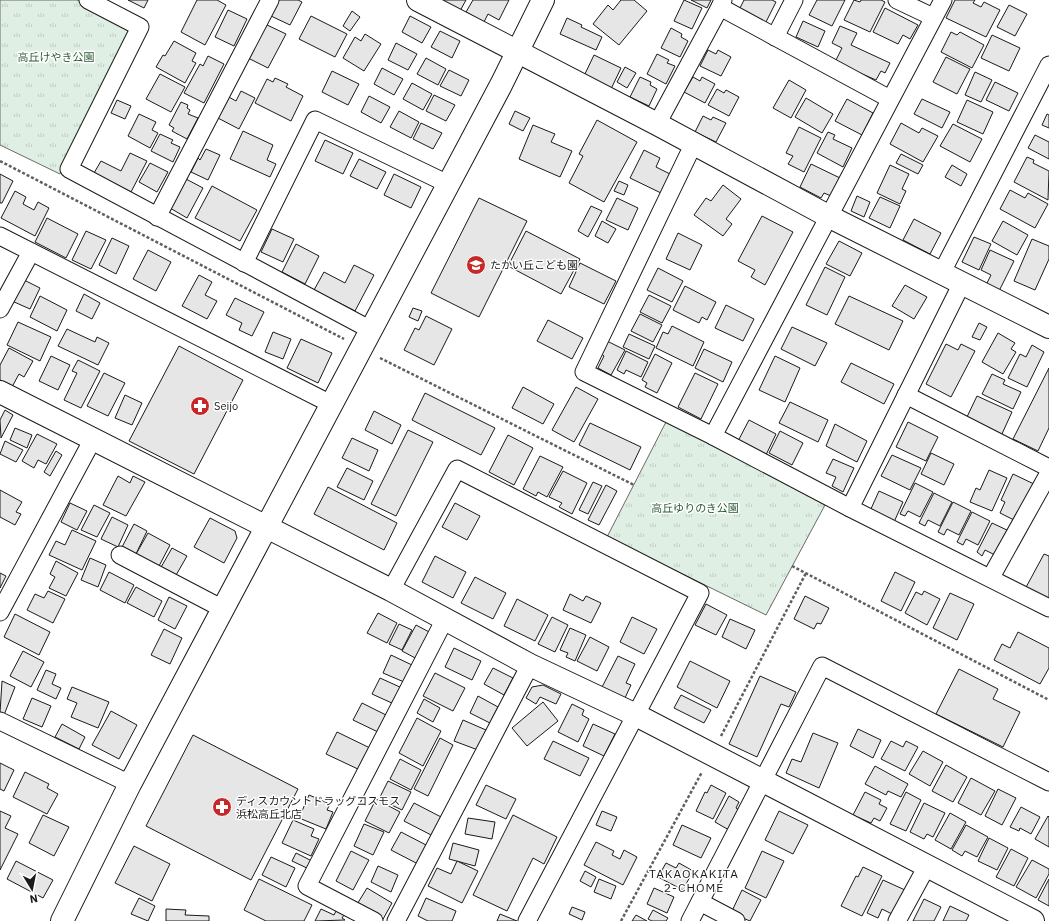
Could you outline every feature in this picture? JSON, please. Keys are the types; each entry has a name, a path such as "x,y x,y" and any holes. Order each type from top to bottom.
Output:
{"street":[{"path":"88,0 140,27 69,169 244,263 366,339"},
{"path":"157,217 270,0"},
{"path":"418,0 657,124 693,145 828,216 1049,327"},
{"path":"62,921 130,784 268,526 518,51 543,0"},
{"path":"775,37 794,0"},
{"path":"897,0 934,17"},
{"path":"713,436 943,0"},
{"path":"657,124 722,3 775,37 890,99"},
{"path":"942,272 1049,65"},
{"path":"244,263 315,120 448,184"},
{"path":"693,145 584,372 713,436 850,508 1049,608"},
{"path":"0,236 332,404"},
{"path":"0,309 31,252"},
{"path":"850,508 962,283"},
{"path":"0,392 268,526 530,665 636,715 1033,921"},
{"path":"906,395 1049,468"},
{"path":"0,612 93,439"},
{"path":"391,590 457,469 700,593 527,921"},
{"path":"991,578 1049,473"},
{"path":"120,555 223,609"},
{"path":"374,921 307,886 445,619"},
{"path":"396,921 530,665"},
{"path":"690,921 822,666 1049,782"},
{"path":"0,721 130,784"},
{"path":"897,921 927,866"},
{"path":"700,902 736,921"}],"path":[{"path":"0,160 366,339 634,484"},
{"path":"792,566 1049,700"}],"green space":[{"name":"高丘けやき公園","path":"0,0 77,0 133,27 60,174 0,145"},
{"name":"高丘ゆりのき公園","path":"667,420 825,505 766,615 607,537"}],"building":[{"path":"128,0 148,0 144,8"},
{"path":"197,0 217,0 226,5 205,45 181,32"},
{"path":"279,0 298,0 302,2 290,25 271,16"},
{"path":"440,0 466,0 460,11"},
{"path":"473,0 509,0 499,20 488,14 484,22 466,12"},
{"path":"621,0 634,0 647,11 619,45 593,24 608,5 613,10"},
{"path":"684,0 702,8 692,29 674,21"},
{"path":"691,0 711,0 707,8"},
{"path":"744,0 772,0 776,2 765,24 739,10"},
{"path":"817,0 845,0 832,26 809,15"},
{"path":"854,0 860,2 861,0 881,0 885,2 870,32 844,20"},
{"path":"955,0 975,0 973,3 981,7 984,2 1000,10 986,37 946,18"},
{"path":"1009,5 1027,14 1015,36 997,27"},
{"path":"885,8 918,25 910,39 903,35 898,44 873,32"},
{"path":"228,10 247,19 234,46 215,37"},
{"path":"352,11 360,17 350,31 343,26"},
{"path":"311,16 347,34 335,57 299,39"},
{"path":"410,16 431,27 422,43 402,32"},
{"path":"567,18 582,25 581,27 602,37 596,50 560,34"},
{"path":"803,21 825,31 818,47 796,37"},
{"path":"265,24 286,34 268,68 248,58"},
{"path":"840,26 857,33 851,45 890,63 885,73 881,71 876,80 835,62 842,48 832,43"},
{"path":"671,28 682,34 681,37 688,41 680,57 661,48"},
{"path":"440,31 460,41 452,58 431,47"},
{"path":"951,32 957,35 960,32 984,45 972,68 941,52"},
{"path":"365,34 381,44 364,71 343,58 355,37 361,41"},
{"path":"992,35 1020,48 1009,71 981,58"},
{"path":"174,41 196,53 192,61 196,63 185,83 156,67"},
{"path":"396,43 417,54 408,70 388,60"},
{"path":"708,50 716,54 718,50 731,57 721,76 700,66"},
{"path":"657,54 669,60 667,63 675,66 666,84 647,74"},
{"path":"594,55 621,68 611,89 584,76"},
{"path":"208,56 224,64 204,103 184,93 200,64 203,66"},
{"path":"946,57 970,69 957,94 933,82"},
{"path":"426,58 446,69 438,85 417,74"},
{"path":"625,67 636,73 627,88 617,82"},
{"path":"382,68 403,79 394,95 374,84"},
{"path":"449,70 469,80 461,96 440,86"},
{"path":"332,71 359,84 348,105 322,92"},
{"path":"975,72 992,80 981,102 965,95"},
{"path":"160,74 185,87 171,112 146,99"},
{"path":"640,77 651,82 650,85 657,89 649,106 630,97"},
{"path":"693,77 700,81 702,77 715,84 705,103 684,92"},
{"path":"275,78 288,84 286,87 303,96 291,121 255,103 267,79 273,82"},
{"path":"789,80 806,90 791,118 773,108"},
{"path":"995,82 1018,93 1009,111 986,100"},
{"path":"412,83 432,94 423,110 403,99"},
{"path":"717,89 724,93 726,90 739,97 729,116 708,105"},
{"path":"241,91 255,98 239,129 216,117 227,96 236,101"},
{"path":"434,95 455,105 446,121 426,111"},
{"path":"369,96 390,107 381,123 361,112"},
{"path":"806,98 833,114 822,133 795,117"},
{"path":"847,99 873,113 862,135 835,121"},
{"path":"922,99 950,112 942,128 914,114"},
{"path":"117,100 131,106 125,119 111,113"},
{"path":"967,100 993,112 983,134 957,122"},
{"path":"181,102 188,105 187,108 190,110 188,114 198,118 187,139 172,131 174,128 169,125"},
{"path":"399,111 419,122 411,138 390,127"},
{"path":"515,111 530,118 523,131 509,124"},
{"path":"139,114 156,122 152,130 158,133 150,148 128,136"},
{"path":"1047,114 1049,115 1049,128 1042,125"},
{"path":"703,116 711,120 713,117 726,123 716,142 695,132"},
{"path":"597,120 637,142 604,202 569,183 583,156 579,154"},
{"path":"421,123 442,133 433,149 413,139"},
{"path":"901,123 919,133 922,128 938,136 923,162 890,144"},
{"path":"953,124 982,139 970,162 940,146"},
{"path":"533,125 555,134 551,142 572,151 560,177 519,159"},
{"path":"799,127 821,138 804,172 788,164 793,156 786,153"},
{"path":"243,131 273,145 267,160 276,164 270,177 230,159"},
{"path":"828,132 835,135 833,139 852,148 843,167 817,153"},
{"path":"160,134 173,140 171,143 180,147 173,162 151,151"},
{"path":"1035,135 1049,142 1049,159 1028,148"},
{"path":"325,140 353,153 343,174 315,161"},
{"path":"206,149 220,155 208,180 191,172 198,158 200,160"},
{"path":"644,150 660,158 656,167 670,174 661,193 630,178"},
{"path":"130,153 147,161 131,192 94,173 101,161 121,171"},
{"path":"901,154 923,165 918,174 896,163"},
{"path":"1027,157 1034,160 1033,163 1049,171 1048,200 1014,182"},
{"path":"359,159 386,172 377,189 350,176"},
{"path":"150,163 168,172 157,192 139,182"},
{"path":"811,164 840,178 831,196 824,193 821,198 800,187"},
{"path":"890,165 909,174 902,189 906,191 900,204 877,193"},
{"path":"952,165 967,174 961,186 945,177"},
{"path":"0,174 13,181 2,203 0,203"},
{"path":"394,174 421,187 411,208 384,195"},
{"path":"186,179 203,188 187,218 170,208"},
{"path":"619,181 628,185 624,195 614,191"},
{"path":"723,185 741,199 726,219 732,224 723,236 694,215 706,198 711,201"},
{"path":"212,186 257,210 240,241 195,218"},
{"path":"1010,190 1025,198 1028,193 1048,204 1035,228 1000,209"},
{"path":"15,191 26,197 23,204 34,210 38,202 49,208 35,236 1,218"},
{"path":"857,196 870,202 864,217 851,211"},
{"path":"880,197 900,206 890,228 869,218"},
{"path":"479,198 527,221 479,317 431,293"},
{"path":"617,198 638,208 628,230 606,220"},
{"path":"591,206 602,211 588,237 578,231"},
{"path":"762,216 793,232 765,285 751,277 755,270 738,261"},
{"path":"47,218 78,234 66,258 35,242"},
{"path":"914,219 941,233 930,254 903,240"},
{"path":"602,221 616,229 608,243 595,236"},
{"path":"1003,221 1028,235 1017,255 992,241"},
{"path":"272,229 294,239 283,262 261,252"},
{"path":"86,231 106,240 91,269 72,260"},
{"path":"526,231 580,259 561,294 508,266"},
{"path":"678,233 702,245 690,270 666,259"},
{"path":"974,237 991,244 979,270 962,262"},
{"path":"112,238 129,246 116,274 99,265"},
{"path":"1032,239 1049,246 1049,259 1035,290 1014,281"},
{"path":"839,241 862,253 850,276 826,264"},
{"path":"296,244 319,256 305,284 282,272"},
{"path":"148,250 171,262 156,291 133,279"},
{"path":"990,250 1014,261 997,295 984,289 991,275 981,270"},
{"path":"580,263 616,281 604,304 569,287"},
{"path":"354,265 374,275 355,311 314,290 324,272 345,283"},
{"path":"825,267 845,277 827,315 806,305"},
{"path":"658,268 683,281 672,302 647,290"},
{"path":"199,275 212,282 205,295 217,301 207,319 182,306"},
{"path":"22,279 40,288 30,309 12,301"},
{"path":"905,285 927,297 914,319 892,306"},
{"path":"685,286 716,302 707,320 702,317 699,323 673,310"},
{"path":"84,294 100,303 92,319 76,311"},
{"path":"649,295 671,306 662,323 640,312"},
{"path":"40,296 67,310 57,331 30,317"},
{"path":"849,296 903,321 889,350 835,324"},
{"path":"235,298 264,312 252,336 239,330 242,323 226,315"},
{"path":"726,305 754,319 743,341 715,328"},
{"path":"413,308 422,311 418,321 409,317"},
{"path":"640,314 662,325 653,342 631,331"},
{"path":"426,316 452,329 434,365 404,350 415,328 419,330"},
{"path":"548,320 583,338 572,359 537,341"},
{"path":"18,322 51,337 40,361 7,345"},
{"path":"979,323 987,327 980,340 972,337"},
{"path":"672,326 704,342 693,366 656,348 663,332 668,334"},
{"path":"792,327 827,343 815,366 781,349"},
{"path":"67,329 95,342 97,337 109,343 98,365 58,346"},
{"path":"273,332 291,339 283,359 265,352"},
{"path":"998,333 1015,343 1011,349 1016,352 1003,374 982,362"},
{"path":"629,334 655,346 649,359 623,347"},
{"path":"301,339 332,353 318,383 287,368"},
{"path":"607,341 625,350 611,375 598,368 604,356 600,353"},
{"path":"946,344 958,350 961,344 975,351 951,397 926,384"},
{"path":"1032,345 1044,352 1027,387 1008,378 1020,354 1026,357"},
{"path":"179,346 243,380 194,474 129,441"},
{"path":"9,348 33,361 24,377 19,374 12,387 0,380 0,365"},
{"path":"704,349 732,362 723,382 695,368"},
{"path":"626,351 648,362 641,377 626,370 624,374 617,370"},
{"path":"655,354 672,363 657,393 645,387 647,383 642,380"},
{"path":"51,356 70,365 58,390 39,381"},
{"path":"775,356 800,368 785,402 759,390"},
{"path":"78,360 100,371 81,408 64,400 77,373 72,371"},
{"path":"851,363 894,384 884,404 841,382"},
{"path":"1049,368 1049,428 1038,451 1013,439"},
{"path":"104,373 125,383 108,416 87,406"},
{"path":"695,373 718,384 701,419 678,407"},
{"path":"992,374 1005,380 1003,384 1021,392 1013,409 982,394"},
{"path":"523,387 554,404 543,424 512,408"},
{"path":"576,387 598,399 574,442 552,430"},
{"path":"425,393 495,428 481,455 412,420"},
{"path":"125,395 142,403 132,425 115,418"},
{"path":"977,396 1012,412 1001,436 966,419"},
{"path":"790,402 828,420 818,442 779,423"},
{"path":"5,410 13,415 1,438 0,420"},
{"path":"374,411 401,425 392,444 365,430"},
{"path":"749,420 776,434 765,457 737,443"},
{"path":"908,422 938,437 926,461 896,447"},
{"path":"590,423 641,447 630,470 579,445"},
{"path":"835,424 867,441 857,462 826,446"},
{"path":"15,428 32,435 27,448 10,440"},
{"path":"408,430 433,442 396,516 371,504"},
{"path":"780,431 803,443 792,465 769,453"},
{"path":"37,434 57,444 46,464 38,460 34,468 22,461"},
{"path":"508,435 533,448 514,485 489,472"},
{"path":"352,438 378,450 369,471 342,458"},
{"path":"5,441 23,450 16,462 0,454"},
{"path":"56,451 62,455 50,476 44,472"},
{"path":"931,453 954,464 944,485 921,474"},
{"path":"892,455 921,468 910,490 881,476"},
{"path":"540,456 563,467 547,497 538,492 536,496 523,489"},
{"path":"833,459 854,468 843,492 832,486 836,477 826,473"},
{"path":"347,468 373,481 364,500 337,487"},
{"path":"989,470 1007,478 992,511 970,502 976,488 980,490"},
{"path":"563,471 587,483 572,514 559,507 562,503 549,497"},
{"path":"1013,474 1036,485 1018,522 1000,513 1005,502 1001,500"},
{"path":"118,476 130,483 133,476 145,482 126,516 103,505"},
{"path":"593,482 602,486 588,514 579,510"},
{"path":"915,483 933,492 920,517 908,511 905,516 900,514"},
{"path":"606,485 617,491 599,525 588,520"},
{"path":"328,487 397,523 384,550 314,514"},
{"path":"0,490 22,502 16,512 21,514 15,525 0,517"},
{"path":"879,491 903,502 894,522 870,511"},
{"path":"934,493 952,502 940,526 928,520 925,526 919,523"},
{"path":"953,502 971,511 959,535 947,529 944,535 938,532"},
{"path":"70,503 87,511 77,530 61,522"},
{"path":"455,503 480,516 467,540 442,527"},
{"path":"94,505 110,513 97,537 81,530"},
{"path":"972,512 990,521 978,545 966,539 963,545 957,542"},
{"path":"112,517 128,525 118,547 101,539"},
{"path":"210,518 235,531 237,538 224,563 194,547"},
{"path":"992,523 1009,531 997,556 985,550 982,556 977,552"},
{"path":"134,524 147,531 135,556 121,549"},
{"path":"72,530 96,541 82,570 49,555 56,541 65,545"},
{"path":"148,533 170,545 158,568 135,556"},
{"path":"172,548 187,556 175,577 160,569"},
{"path":"1044,554 1049,556 1049,605 1024,591"},
{"path":"435,556 466,572 453,598 422,582"},
{"path":"90,558 106,565 98,587 81,580"},
{"path":"56,561 78,573 66,596 49,588 55,577 50,574"},
{"path":"109,572 134,585 125,603 100,590"},
{"path":"895,572 915,582 901,611 881,601"},
{"path":"0,573 6,576 0,588"},
{"path":"475,577 506,593 493,619 461,603"},
{"path":"136,587 162,601 154,617 127,603"},
{"path":"48,591 65,599 53,623 27,610 35,594 44,598"},
{"path":"924,591 940,599 927,625 905,613 916,592 922,595"},
{"path":"950,593 974,604 957,640 933,628"},
{"path":"570,594 583,601 586,596 601,603 591,623 563,610"},
{"path":"805,596 829,608 821,624 817,623 814,629 794,619"},
{"path":"169,597 187,606 175,629 158,620"},
{"path":"517,599 548,615 535,641 504,626"},
{"path":"706,604 727,615 716,635 695,625"},
{"path":"378,613 397,623 387,643 367,633"},
{"path":"15,614 50,632 39,655 4,637"},
{"path":"552,617 568,625 555,652 538,644"},
{"path":"632,617 657,629 644,654 620,642"},
{"path":"730,619 755,630 746,649 722,637"},
{"path":"399,624 412,630 402,650 389,644"},
{"path":"416,625 433,634 419,660 402,651"},
{"path":"570,628 586,635 575,661 566,657 568,653 560,650"},
{"path":"164,629 182,638 170,664 151,655"},
{"path":"1018,632 1049,648 1049,668 1040,684 994,660 1002,644 1010,648"},
{"path":"590,637 609,647 597,671 577,661"},
{"path":"454,648 481,661 472,680 445,667"},
{"path":"23,651 44,662 31,687 10,676"},
{"path":"391,655 412,665 404,682 383,673"},
{"path":"618,656 635,664 626,683 631,685 624,700 601,689"},
{"path":"690,661 730,681 717,708 677,687"},
{"path":"493,668 513,678 504,695 484,684"},
{"path":"959,669 998,689 993,699 1020,712 1003,747 936,714"},
{"path":"46,670 56,674 52,684 61,688 56,699 37,690"},
{"path":"435,673 465,688 453,711 423,696"},
{"path":"760,676 796,692 789,707 781,704 757,757 729,744"},
{"path":"380,678 402,688 394,704 372,694"},
{"path":"2,681 15,687 4,715 0,713"},
{"path":"543,685 561,694 556,704 540,697 536,704 526,698 532,687"},
{"path":"72,687 109,702 98,728 71,717 77,703 67,699"},
{"path":"681,695 711,710 704,723 674,708"},
{"path":"478,696 498,707 490,723 470,713"},
{"path":"32,698 51,706 42,727 23,719"},
{"path":"424,699 440,708 433,722 417,713"},
{"path":"543,702 558,721 527,746 512,728"},
{"path":"362,703 386,715 378,732 353,720"},
{"path":"572,704 584,710 582,715 589,719 578,742 558,732"},
{"path":"111,711 137,725 119,759 92,745"},
{"path":"417,718 441,731 423,766 399,753"},
{"path":"463,720 486,730 478,750 454,741"},
{"path":"62,724 85,737 79,749 55,737"},
{"path":"593,724 615,734 604,756 583,746"},
{"path":"858,729 881,740 873,758 850,746"},
{"path":"337,732 370,748 360,770 326,754"},
{"path":"813,733 838,743 819,788 786,773 792,759 801,762"},
{"name":"ディスカウントドラッグコスモス 浜松高丘北店","path":"193,735 298,789 251,880 146,826"},
{"path":"440,738 453,745 428,796 414,789"},
{"path":"553,741 589,758 580,776 544,759"},
{"path":"891,741 903,747 906,741 918,747 905,771 881,759"},
{"path":"923,751 943,762 930,786 909,774"},
{"path":"400,759 421,770 411,790 390,779"},
{"path":"0,763 14,770 4,791 0,789"},
{"path":"946,765 967,777 953,802 932,791"},
{"path":"875,766 908,784 901,797 888,791 886,795 865,784"},
{"path":"25,772 49,784 47,788 58,794 47,814 13,797"},
{"path":"971,778 995,791 981,815 958,803"},
{"path":"388,781 411,792 402,810 379,799"},
{"path":"486,785 516,799 506,819 476,805"},
{"path":"711,785 726,793 713,819 696,811 705,792 707,793"},
{"path":"998,789 1016,798 1002,825 985,816"},
{"path":"865,792 881,800 879,804 887,808 880,821 874,818 871,823 853,815"},
{"path":"906,792 921,800 906,831 890,824"},
{"path":"309,795 330,804 327,810 333,812 326,829 299,818"},
{"path":"729,796 739,802 736,808 739,810 729,830 715,822"},
{"path":"376,799 400,812 389,833 365,821"},
{"path":"414,803 445,819 435,837 404,821"},
{"path":"924,803 945,813 933,837 927,834 924,839 910,832"},
{"path":"1021,807 1040,817 1031,834 1020,828 1019,831 1010,827"},
{"path":"0,811 11,816 5,828 18,834 0,870"},
{"path":"602,811 617,817 611,831 596,825"},
{"path":"779,811 808,825 793,854 765,840"},
{"path":"950,813 966,822 951,849 935,840"},
{"path":"43,815 69,827 54,856 29,843"},
{"path":"513,815 557,837 544,864 533,858 507,911 473,895"},
{"path":"1048,816 1049,817 1049,847 1035,839"},
{"path":"468,818 495,822 492,839 465,834"},
{"path":"293,820 314,829 311,836 319,839 311,856 282,843"},
{"path":"364,824 384,832 373,855 354,846"},
{"path":"682,825 711,838 701,858 673,845"},
{"path":"966,825 988,837 977,857 965,851 962,856 952,850"},
{"path":"401,832 428,846 418,864 391,850"},
{"path":"989,838 1008,848 997,870 978,861"},
{"path":"596,842 614,851 612,855 620,859 624,850 637,857 623,885 584,865"},
{"path":"453,843 479,850 475,866 449,859"},
{"path":"134,846 170,864 152,901 115,883"},
{"path":"1011,849 1028,858 1014,886 996,877"},
{"path":"351,851 369,860 353,890 336,881"},
{"path":"762,851 784,861 766,898 745,888"},
{"path":"296,853 312,861 309,869 292,861"},
{"path":"271,857 295,868 286,887 262,875"},
{"path":"1032,860 1049,869 1049,874 1036,898 1016,887"},
{"path":"16,861 53,880 43,898 7,879"},
{"path":"457,861 478,871 462,903 428,886 437,868 451,874"},
{"path":"666,863 676,868 679,863 693,871 683,890 658,877"},
{"path":"378,866 398,875 391,892 371,882"},
{"path":"863,867 882,876 862,916 841,906 856,876 858,877"},
{"path":"585,871 596,877 591,887 580,881"},
{"path":"259,879 312,905 304,921 266,921 244,910"},
{"path":"599,879 616,886 611,899 594,892"},
{"path":"1049,879 1049,906 1038,900"},
{"path":"883,880 905,890 894,915 882,909 878,918 867,913"},
{"path":"367,888 392,903 382,921 356,906"},
{"path":"654,888 674,897 667,913 647,904"},
{"path":"742,890 761,900 750,921 731,913"},
{"path":"139,898 155,906 148,921 131,914"},
{"path":"426,898 456,911 452,921 428,921 418,916"},
{"path":"924,899 941,907 934,921 913,921"},
{"path":"950,906 969,915 966,921 943,921"},
{"path":"572,907 585,912 582,920 569,914"},
{"path":"166,909 186,910 185,915 209,916 209,921 166,921"},
{"path":"321,909 334,915 336,911 344,915 342,918 345,920 315,921"},
{"path":"653,910 668,918 666,921 652,921 648,919"},
{"path":"500,914 517,921 497,921"},
{"path":"636,915 647,921 632,921"}],"place":[{"name":"たかい丘こども園","path":"476,265"},
{"name":"Seijo","path":"200,406"},
{"name":"ディスカウントドラッグコスモス 浜松高丘北店","path":"222,807"}],"district":[{"name":"TAKAOKAKITA 2-CHOME","path":"694,880"}]}
